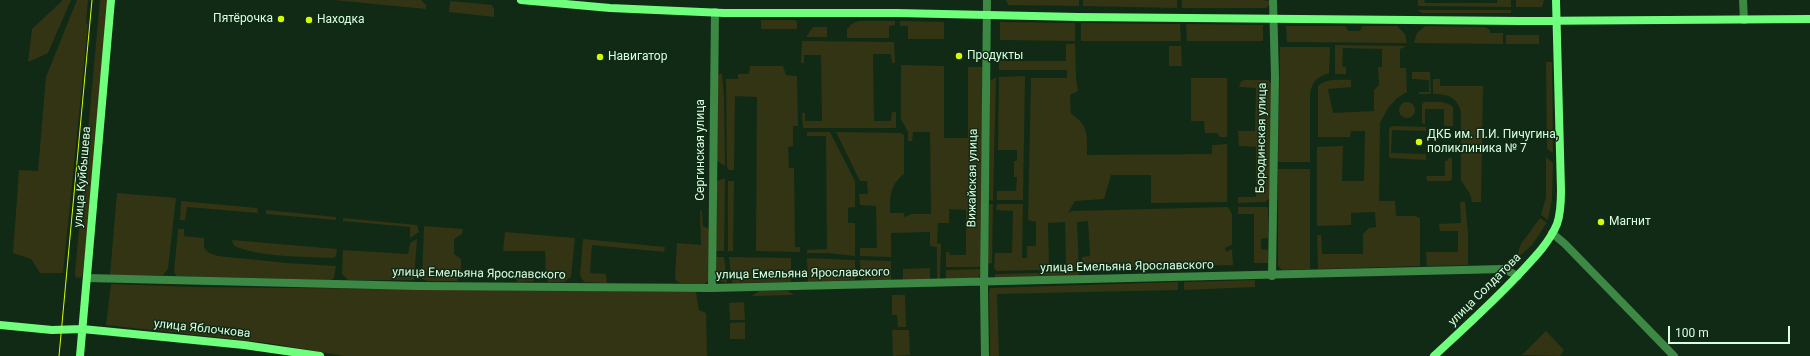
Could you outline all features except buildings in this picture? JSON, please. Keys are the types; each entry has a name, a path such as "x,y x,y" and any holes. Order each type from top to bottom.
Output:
{"main road":[{"name":"улица Куйбышева","path":"80,356 111,0"},
{"path":"521,0 610,8 715,12 1558,21 1810,19"},
{"name":"улица Солдатова","path":"1434,356 1504,291 1518,276 1537,255 1552,233 1557,222 1561,201 1558,21 1556,0"},
{"name":"улица Яблочкова","path":"0,325 52,330 82,329 244,345 320,356"}],"street":[{"name":"Вижайская улица","path":"985,356 984,283 987,0"},
{"name":"Бородинская улица","path":"1272,276 1275,77 1275,18 1273,0"},
{"path":"1743,0 1744,20"},
{"name":"Сергинская улица","path":"712,288 715,12"},
{"path":"1552,233 1566,244 1674,356"},
{"name":"улица Емельяна Ярославского","path":"87,278 418,286 712,288 984,283 1504,269 1518,276"}],"shaded area":[{"path":"63,0 71,0 48,53 28,62 32,29"},
{"path":"77,0 88,0 86,23 88,25 63,273 40,273 31,259 13,253 19,170 38,171 46,77"},
{"path":"100,0 108,0 87,239 82,277 76,278 75,273"},
{"path":"334,0 421,0 426,5 426,9"},
{"path":"1006,0 1079,0 1079,6 1008,5"},
{"path":"1083,0 1177,0 1177,8 1083,6"},
{"path":"1182,0 1261,0 1269,1 1269,5 1266,8 1182,8"},
{"path":"1418,0 1424,0 1425,3 1497,3 1497,0 1511,0 1511,7 1418,6"},
{"path":"1516,0 1544,0 1542,7 1516,7"},
{"path":"450,1 492,5 494,9 494,17 449,12"},
{"path":"1418,10 1511,10 1511,13 1422,13"},
{"path":"761,20 795,20 797,22 797,29 761,29"},
{"path":"858,21 895,21 895,25 889,26 889,38 847,38 847,28"},
{"path":"900,21 944,22 944,39 908,39 908,26 900,26"},
{"path":"1000,22 1075,23 1075,41 1000,40"},
{"path":"1081,23 1180,24 1181,41 1081,41"},
{"path":"1186,24 1263,25 1263,41 1187,41"},
{"path":"1286,26 1346,26 1348,31 1360,31 1362,26 1397,26 1405,34 1407,43 1287,42"},
{"path":"1425,26 1485,27 1490,30 1490,33 1503,33 1503,44 1414,43 1417,33"},
{"path":"813,27 827,27 827,37 806,37"},
{"path":"1506,35 1539,35 1539,44 1506,44"},
{"path":"802,41 894,42 895,63 892,63 891,54 873,54 874,121 891,121 892,112 896,112 896,128 803,128 802,113 805,113 805,121 822,121 821,55 804,55 804,63 801,63"},
{"path":"1066,44 1075,44 1078,91 1070,95 1071,114 1081,122 1086,131 1087,155 1212,154 1212,145 1227,144 1227,202 1151,203 1151,175 1111,175 1104,199 1075,201 1068,213 1072,211 1228,207 1232,214 1232,245 1225,248 1226,252 1232,249 1233,265 1083,268 1082,257 1090,256 1088,221 1077,222 1079,269 996,271 994,267 995,253 1012,253 1013,211 996,210 997,204 1023,204 1022,258 1027,258 1027,246 1036,246 1036,222 1028,220 1031,78 1067,78 1067,70 999,70 999,61 1066,61","holes":["1065,222 1066,265 1049,265 1048,223"]},
{"path":"1335,45 1407,46 1400,49 1400,68 1406,68 1407,92 1397,98 1388,108 1380,123 1379,201 1395,201 1396,216 1415,216 1420,218 1420,266 1318,269 1317,235 1321,235 1322,254 1363,254 1363,234 1369,228 1376,227 1375,212 1351,213 1351,225 1317,226 1317,147 1343,146 1342,181 1364,181 1365,131 1351,131 1350,137 1318,137 1318,86 1329,81 1351,80 1351,87 1328,89 1333,113 1374,111 1374,90 1379,85 1378,67 1382,67 1382,49 1343,48 1342,66 1346,67 1346,74 1335,74"},
{"path":"1169,46 1181,46 1182,66 1169,66"},
{"path":"1280,47 1330,47 1329,73 1316,80 1312,86 1310,94 1310,162 1278,162"},
{"path":"1546,62 1552,62 1553,153 1547,149"},
{"path":"901,65 944,66 944,138 968,138 968,67 983,67 981,267 946,267 946,252 949,252 950,255 966,255 966,210 949,209 949,223 938,223 937,243 941,244 940,279 937,279 937,247 930,246 930,232 891,233 891,257 860,256 860,248 877,248 876,206 860,205 859,194 868,194 867,181 860,181 836,132 901,133 904,135 904,174 899,178 893,187 890,201 890,213 904,213 904,217 912,214 931,214 930,132 913,132 912,141 908,141 908,132 901,119"},
{"path":"750,66 783,66 786,75 797,76 798,126 793,126 793,146 788,147 789,168 794,168 795,247 800,247 800,252 756,251 757,97 735,96 734,170 729,170 727,167 726,79 738,79 738,74 749,74"},
{"path":"1412,72 1430,72 1431,94 1419,94 1419,92 1429,92 1429,80 1412,79"},
{"path":"718,74 722,74 724,97 725,166 717,161"},
{"path":"1025,76 1023,200 997,200 997,191 1016,191 1017,177 1014,177 1014,161 1017,161 1017,150 998,150 999,77"},
{"path":"996,77 993,201 989,200 990,81"},
{"path":"1191,78 1227,78 1227,137 1220,137 1217,133 1205,133 1204,121 1191,121"},
{"path":"1433,79 1440,79 1440,86 1483,86 1481,202 1472,202 1470,194 1461,180 1461,112 1457,103 1451,97 1433,94"},
{"path":"1268,80 1272,84 1270,198 1265,202 1238,203 1238,197 1256,197 1256,147 1239,146 1238,131 1255,131 1256,88 1239,87 1241,81"},
{"path":"1404,102 1410,102 1415,107 1413,116 1410,118 1404,118 1399,113 1399,107"},
{"path":"1425,102 1443,102 1453,107 1453,126 1444,126 1444,109 1425,109 1425,124 1422,123 1422,104"},
{"path":"1392,126 1426,127 1426,131 1392,130 1391,153 1426,154 1426,160 1389,157 1389,129"},
{"path":"807,132 830,132 855,181 855,207 848,208 848,223 855,223 855,256 828,253 807,253 807,250 827,249 826,136 807,136"},
{"path":"1546,157 1553,163 1552,199 1548,220 1541,215 1546,197"},
{"path":"1448,158 1452,158 1452,179 1450,181 1427,181 1426,176 1445,176 1445,161 1447,161"},
{"path":"1278,169 1310,169 1310,269 1282,270 1278,266"},
{"path":"725,178 724,251 716,251 717,181"},
{"path":"728,181 734,181 733,251 728,251"},
{"path":"117,193 176,198 168,269 163,275 110,275"},
{"path":"181,201 257,208 258,213 187,207 185,220 180,220"},
{"path":"1460,202 1465,202 1468,232 1468,265 1427,266 1426,252 1458,252 1458,231 1440,231 1439,224 1461,223"},
{"path":"989,204 993,204 992,263 988,264"},
{"path":"1238,207 1268,208 1268,238 1261,239 1261,249 1268,250 1268,263 1254,263 1254,214 1238,214"},
{"path":"266,210 336,217 336,220 266,214"},
{"path":"702,210 703,226 709,229 709,279 704,284 680,283 676,281 675,277 677,243 701,245 700,211"},
{"path":"343,218 417,225 419,232 410,238 410,227 343,221"},
{"path":"1540,218 1547,223 1532,245 1515,260 1521,244"},
{"path":"424,226 463,229 462,234 454,239 454,254 461,259 461,273 457,281 428,281 422,279"},
{"path":"178,229 184,229 184,236 204,238 204,248 209,253 217,256 336,266 334,278 330,280 176,276 174,271"},
{"path":"505,232 575,238 571,277 564,282 548,282 546,278 545,251 503,251"},
{"path":"417,239 414,280 348,280 342,274 343,250 408,254 410,243"},
{"path":"583,239 665,247 664,252 592,245 590,273 606,274 607,283 584,282 580,275"},
{"path":"232,240 337,249 336,256 333,258 270,255 234,246"},
{"path":"716,257 724,257 727,283 717,280"},
{"path":"729,257 791,258 791,282 732,283"},
{"path":"807,258 855,260 855,280 808,282"},
{"path":"860,260 891,261 891,280 861,280"},
{"path":"930,268 930,279 903,280 903,269"},
{"path":"981,269 979,278 946,279 946,270"},
{"path":"1079,272 1079,276 995,278 995,274"},
{"path":"515,273 535,274 534,281 517,282"},
{"path":"1255,280 1255,287 1184,290 1184,282"},
{"path":"1178,282 1178,290 997,294 999,356 990,356 989,289 991,288"},
{"path":"111,284 194,287 696,292 699,310 706,313 707,356 344,356 268,343 106,325"},
{"path":"759,291 788,291 794,295 752,296"},
{"path":"892,295 905,295 906,327 898,327 897,315 892,315"},
{"path":"744,302 745,320 730,320 729,303"},
{"path":"745,322 745,339 730,339 730,323"},
{"path":"892,330 909,330 910,355 893,356"},
{"path":"1546,331 1564,350 1560,356 1522,355"}],"tram line":[{"path":"59,356 92,0"}],"place":[{"name":"Пятёрочка","path":"281,19"},
{"name":"Находка","path":"309,20"},
{"name":"Продукты","path":"959,56"},
{"name":"Навигатор","path":"600,57"},
{"name":"ДКБ им. П.И. Пичугина, поликлиника № 7","path":"1419,142"},
{"name":"Магнит","path":"1601,222"}]}
